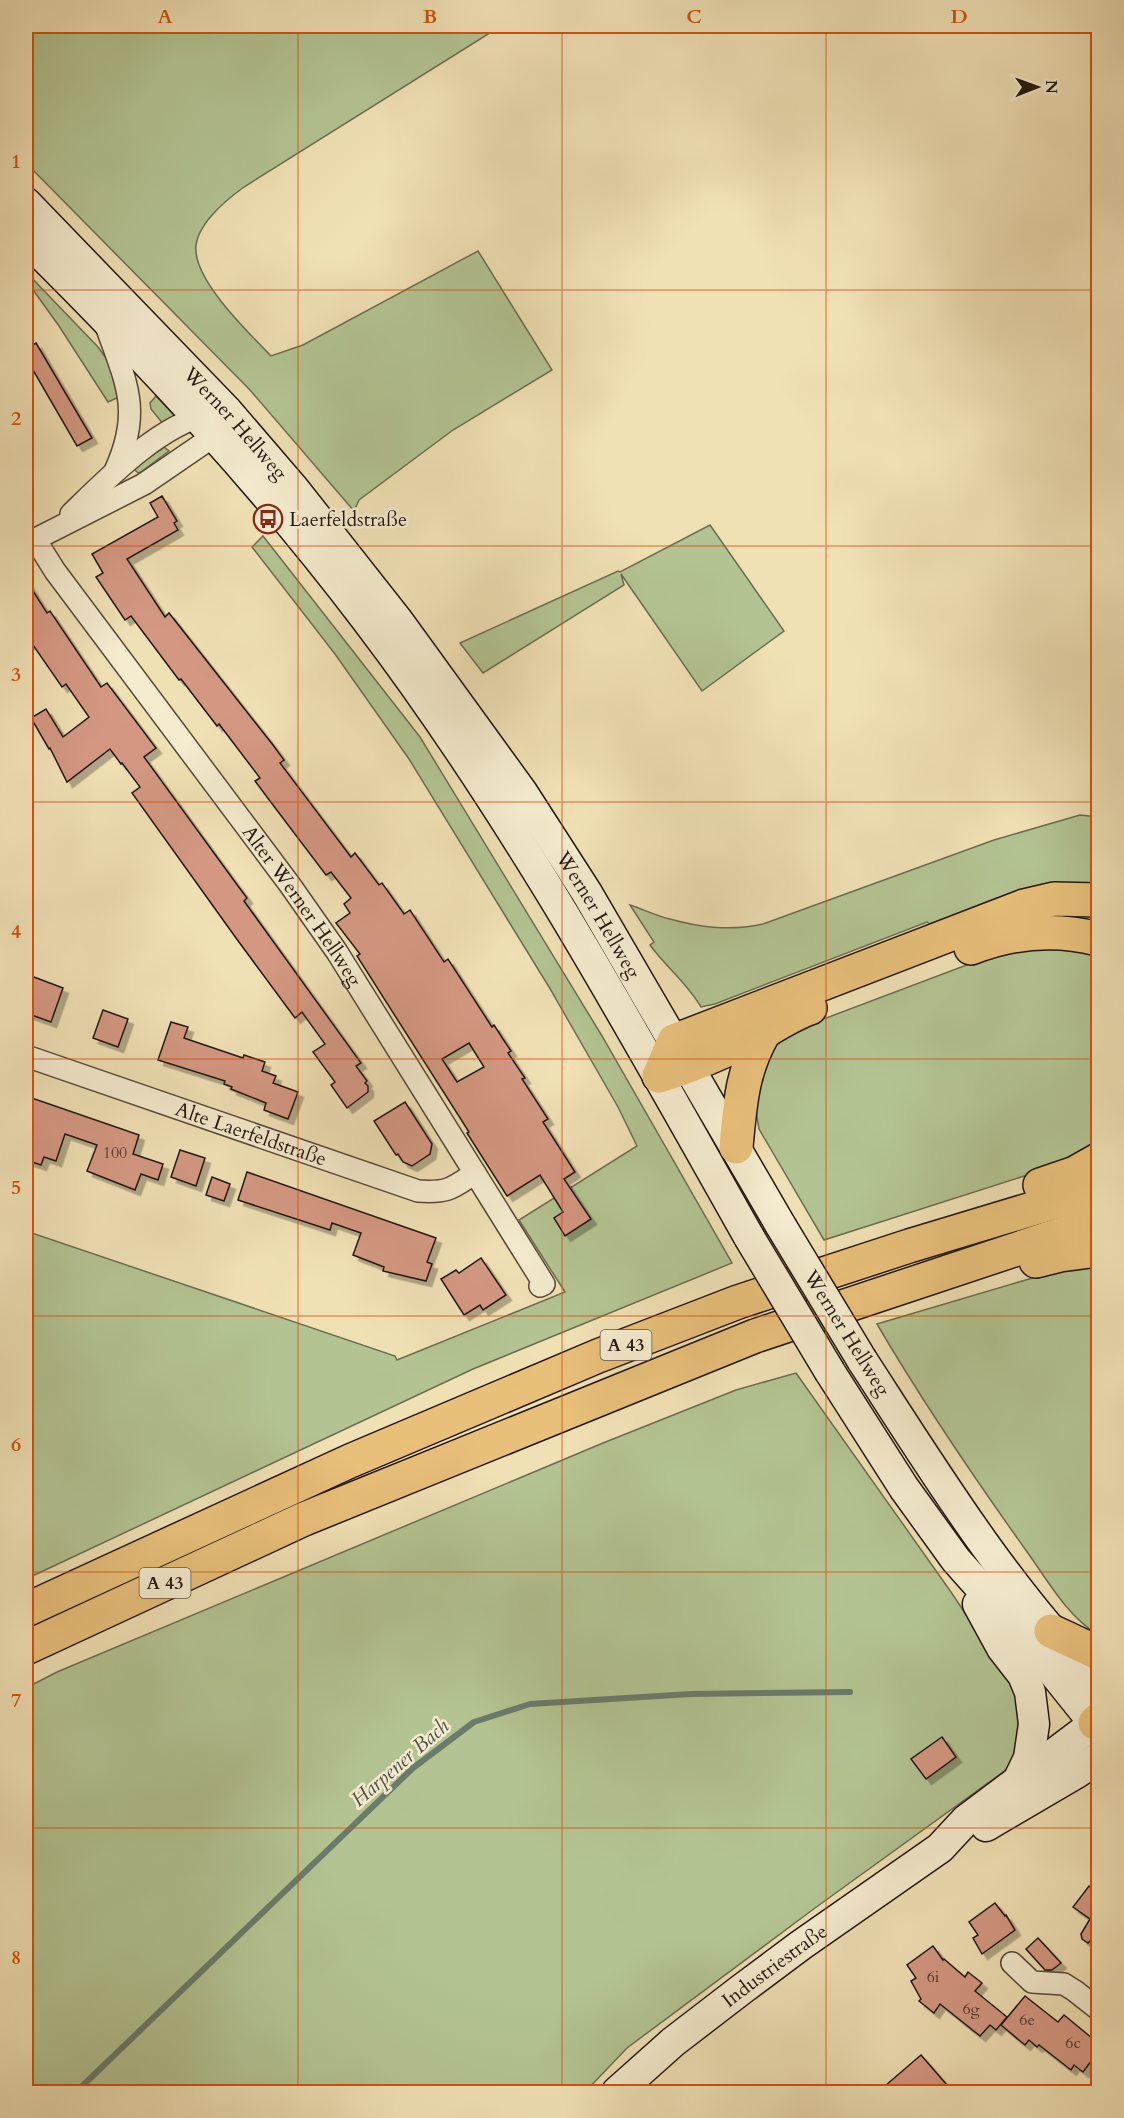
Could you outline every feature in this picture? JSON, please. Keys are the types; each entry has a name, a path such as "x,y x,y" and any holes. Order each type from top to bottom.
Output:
{"highway":[{"path":"674,1061 1024,906 1054,899 1098,900"},
{"path":"674,1061 765,1031 794,1014 986,942 1016,935 1061,932 1098,939"},
{"path":"736,1147 743,1081 753,1051 765,1031"},
{"path":"909,1246 964,1209 1075,1173 1098,1160"},
{"name":"A 43","path":"26,1610 350,1461 565,1369 738,1302 909,1246 1098,1189"},
{"name":"A 43","path":"26,1648 304,1519 754,1336 1098,1221"},
{"path":"754,1336 809,1335 1005,1269 1060,1255 1098,1250"},
{"path":"1051,1631 1098,1653"}],"main road":[{"name":"Werner Hellweg","path":"26,203 213,421 422,695 511,828 736,1147 862,1360 933,1469 1021,1594 1098,1682"},
{"name":"Werner Hellweg","path":"26,239 165,381 213,421"},
{"name":"Werner Hellweg","path":"674,1061 749,1237 830,1372 904,1488 956,1560 1029,1642 1097,1724"},
{"name":"Werner Hellweg","path":"956,1560 1002,1648 1023,1675 1032,1701 1034,1724 1029,1758 1018,1781"},
{"name":"Industriestraße","path":"617,2092 673,2042 742,1989 940,1848 966,1820 1097,1724"},
{"name":"Industriestraße","path":"940,1848 972,1835 1098,1758"}],"street":[{"path":"102,315 123,373 131,406 130,428 125,449 115,471"},
{"path":"56,528 115,471 163,435 213,421"},
{"path":"30,542 144,484 213,421"},
{"name":"Alter Werner Hellweg","path":"30,542 55,571 290,885 337,952 544,1284 540,1286"},
{"name":"Alte Laerfeldstraße","path":"26,1056 418,1191 440,1193 475,1173"},
{"path":"1012,1963 1032,1982 1064,1984 1098,2009"}],"green space":[{"path":"26,26 501,26 244,187 228,199 205,224 196,243 196,252 199,265 215,293 271,356 303,345 478,251 552,370 453,430 359,500 354,511 250,390 26,163"},
{"path":"26,272 98,347 111,365 121,396 108,402 26,280"},
{"path":"156,396 175,416 164,425 151,409 150,403"},
{"path":"164,447 169,451 141,472 138,473 135,470 137,466"},
{"path":"710,525 784,631 702,691 621,574 624,585 483,673 460,643 620,572"},
{"path":"263,536 420,737 602,1036 732,1263 473,1369 26,1579 26,1231 395,1356 397,1360 565,1292 519,1220 637,1146 618,1107 549,987 409,759 335,654 252,547"},
{"path":"1080,815 1098,817 1098,889 997,898 930,924 927,922 715,1004 701,1007 650,945 654,942 630,905 665,918 705,926 728,928 763,924 994,840"},
{"path":"1017,946 1098,948 1098,1147 1068,1162 824,1240 759,1129 755,1106 766,1055 797,1029"},
{"path":"690,1097 772,1229 759,1234 687,1098"},
{"path":"1098,1263 1098,1635 1076,1617 1049,1584 948,1438 877,1324 1029,1279"},
{"path":"796,1373 951,1592 1018,1697 1018,1748 1006,1770 627,2048 585,2092 26,2092 26,1688 57,1672 603,1443 736,1390"}],"building":[{"path":"36,343 92,438 77,446 26,358 26,349"},
{"path":"162,496 177,521 174,523 178,530 127,559 165,617 169,613 273,745 284,760 280,763 351,857 355,853 379,885 382,883 404,914 410,910 444,962 448,959 492,1027 494,1025 511,1051 508,1053 525,1078 522,1079 548,1119 543,1122 575,1172 564,1179 591,1219 565,1236 554,1218 563,1212 540,1175 507,1196 357,956 360,954 336,923 350,913 344,904 351,898 331,872 326,875 255,781 260,778 219,724 217,726 181,679 179,680 131,616 125,620 96,577 103,573 92,554 158,517 150,503","holes":["469,1043 484,1067 457,1082 442,1059"]},
{"path":"26,580 47,613 50,611 101,687 107,683 156,748 144,757 247,898 244,901 361,1063 356,1066 367,1081 365,1083 368,1086 368,1092 347,1108 331,1085 335,1082 313,1052 325,1044 302,1012 295,1018 236,938 132,793 140,787 110,749 67,782 50,748 31,718 46,709 63,737 89,717 66,684 62,687 31,642 26,646"},
{"path":"26,974 63,988 51,1022 26,1013"},
{"path":"103,1010 128,1019 118,1047 93,1038"},
{"path":"171,1022 188,1027 184,1038 243,1058 244,1055 265,1062 262,1071 276,1076 273,1083 298,1092 288,1119 264,1110 266,1103 231,1089 232,1087 224,1084 225,1081 158,1060"},
{"path":"26,1096 139,1135 133,1154 163,1164 158,1180 141,1174 135,1190 87,1171 97,1145 65,1134 56,1161 44,1157 41,1165 26,1160"},
{"path":"405,1102 432,1144 430,1154 412,1166 403,1162 398,1154 396,1155 374,1121"},
{"path":"180,1150 205,1158 196,1186 171,1177"},
{"path":"247,1172 436,1238 427,1262 432,1264 426,1281 383,1271 384,1267 353,1255 361,1233 332,1223 330,1230 238,1200"},
{"path":"212,1177 230,1184 224,1201 206,1195"},
{"path":"481,1258 506,1295 483,1310 480,1305 464,1315 441,1279 456,1270 459,1273"},
{"path":"942,1737 956,1757 926,1779 911,1759"},
{"path":"1089,1886 1098,1893 1098,1933 1088,1943 1082,1939 1081,1934 1090,1919 1073,1907"},
{"path":"995,1903 1015,1930 982,1954 973,1938 978,1935 969,1922"},
{"path":"1038,1938 1061,1963 1052,1970 1045,1970 1026,1949"},
{"path":"933,1946 943,1960 965,1977 968,1972 982,1983 975,1991 1007,2017 996,2030 990,2025 980,2036 940,2004 934,2013 919,2001 921,1999 911,1981 916,1978 907,1965"},
{"path":"1025,1996 1058,2022 1064,2015 1098,2043 1098,2052 1083,2072 1074,2065 1071,2070 1029,2040 1025,2045 1001,2025"},
{"path":"921,2055 953,2092 878,2092 907,2067"}],"waterway":[{"name":"Harpener Bach","path":"76,2092 413,1768 474,1722 530,1704 691,1694 850,1692"}],"place":[{"name":"Laerfeldstraße","path":"268,519"}]}
